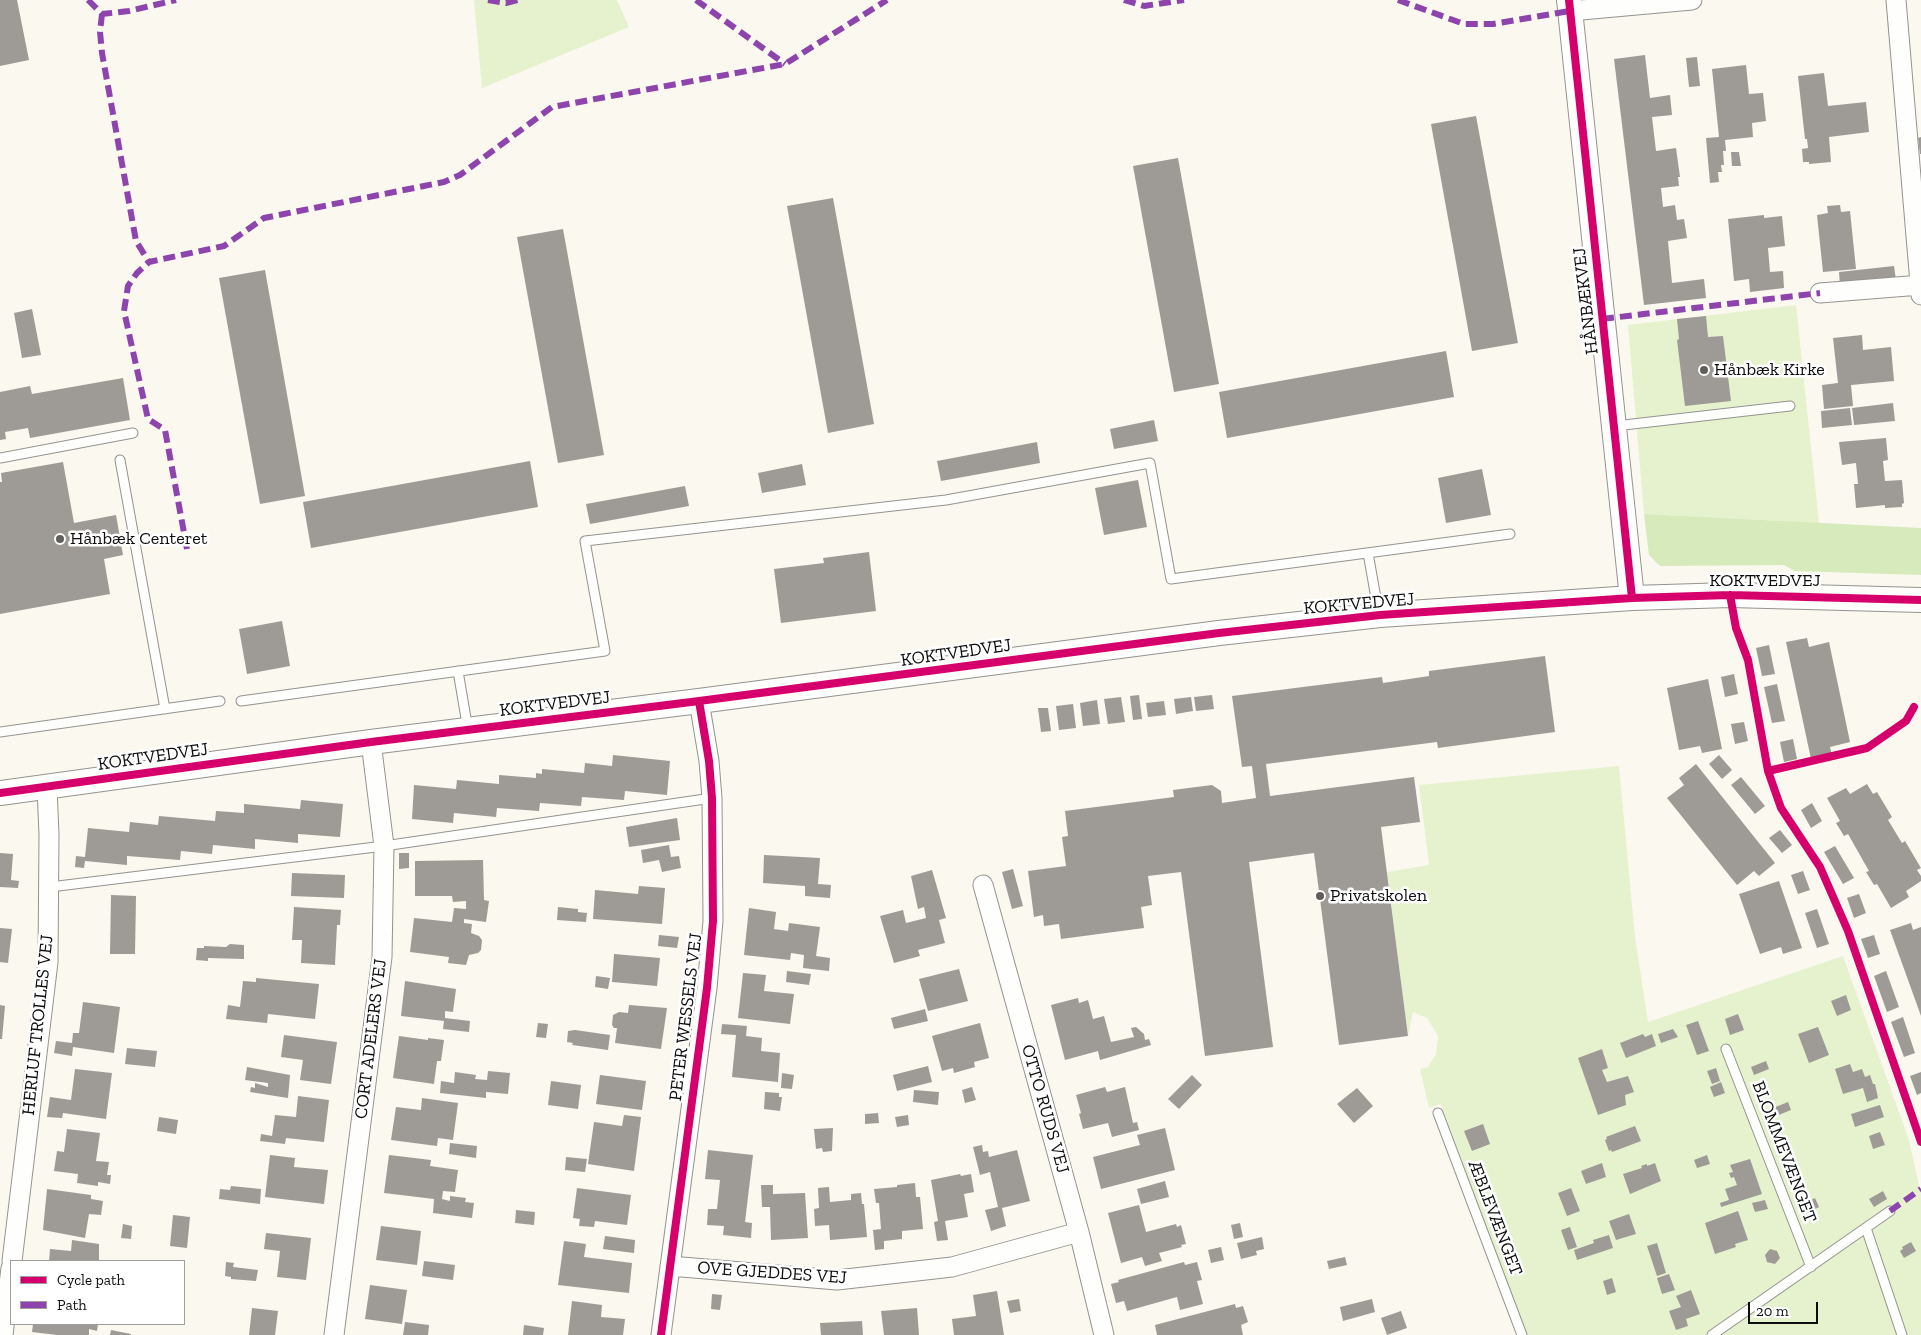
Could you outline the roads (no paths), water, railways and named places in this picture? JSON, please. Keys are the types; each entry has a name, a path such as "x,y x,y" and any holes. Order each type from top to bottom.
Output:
{"street":[{"path":"1570,6 1692,0"},
{"path":"1820,293 1921,288 1896,0"},
{"name":"HÅNBÆKVEJ","path":"1570,6 1632,598"},
{"name":"KOKTVEDVEJ","path":"0,793 371,742 699,702 1219,633 1380,616 1632,598 1730,595 1921,600"},
{"name":"PETER WESSELS VEJ","path":"661,1335 708,979 713,921 712,798 709,761 699,702"},
{"name":"CORT ADELERS VEJ","path":"334,1335 382,957 384,846 371,742"},
{"name":"HERLUF TROLLES VEJ","path":"12,1260 48,962 50,836 47,787"},
{"name":"OTTO RUDS VEJ","path":"983,885 1079,1232 1104,1335"},
{"name":"OVE GJEDDES VEJ","path":"670,1266 837,1280 952,1267 1079,1232"},
{"path":"3,1335 10,1276"}],"lane":[{"path":"1615,426 1790,406"},
{"path":"0,458 133,434"},
{"path":"120,460 165,709"},
{"path":"241,701 605,651 586,541 946,500 1150,463 1171,579 1510,534"},
{"path":"1368,553 1380,616"},
{"path":"458,671 468,730"},
{"path":"0,732 220,702"},
{"path":"50,887 384,846 712,798"},
{"name":"BLOMMEVÆNGET","path":"1726,1049 1811,1267"},
{"name":"ÆBLEVÆNGET","path":"1438,1113 1522,1335"},
{"path":"1712,1335 1890,1212"},
{"path":"1866,1228 1902,1335"}],"place":[{"name":"Hånbæk Kirke","path":"1704,370"},
{"name":"Hånbæk Centeret","path":"60,539"},
{"name":"Privatskolen","path":"1320,896"}]}
